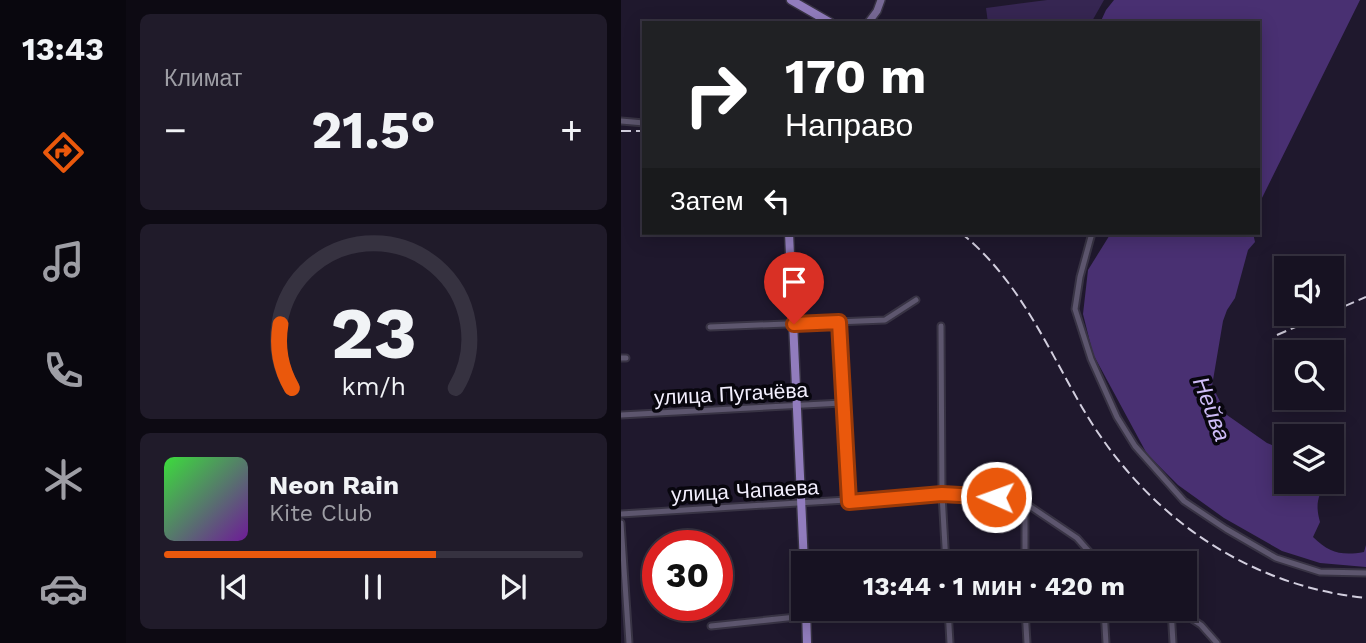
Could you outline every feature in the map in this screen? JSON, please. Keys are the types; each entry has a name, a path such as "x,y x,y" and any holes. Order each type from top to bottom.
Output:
{"main road":[{"path":"791,0 828,21"},
{"path":"870,21 881,0"},
{"path":"789,235 804,551"},
{"path":"806,621 807,643"}],"street":[{"path":"621,121 642,123"},
{"path":"1091,235 1075,309 1091,359 1117,417 1135,446 1185,501 1226,529 1277,558 1320,572 1366,573"},
{"path":"710,327 885,320 916,300"},
{"path":"839,322 849,502"},
{"path":"941,326 942,494 945,551"},
{"name":"улица Пугачёва","path":"621,415 842,403"},
{"name":"улица Чапаева","path":"621,514 849,502 942,494 996,497 1025,503 1077,538 1088,551"},
{"path":"1025,503 1025,551"},
{"path":"621,523 629,643"},
{"path":"711,626 791,615"},
{"path":"949,621 950,643"},
{"path":"1026,621 1027,643"},
{"path":"1105,621 1106,643"},
{"path":"1172,621 1173,643"},
{"path":"1195,621 1217,643"}],"shaded area":[{"path":"1047,0 1104,0 1092,21 988,21 986,8"}],"water":[{"path":"1114,0 1360,0 1260,202 1260,21 1101,21"},
{"name":"Нейва","path":"1110,235 1253,235 1255,242 1248,250 1235,298 1223,321 1212,386 1227,415 1274,446 1274,494 1320,494 1318,501 1320,522 1313,537 1330,550 1342,553 1364,552 1366,545 1366,567 1320,563 1282,551 1224,518 1178,485 1147,454 1093,354 1083,314 1088,270"}],"railway":[{"path":"621,131 642,131"},
{"path":"963,235 980,250 1014,290 1104,441 1132,476 1164,508 1199,536 1236,559 1277,577 1320,590 1366,598"},
{"path":"1344,306 1366,297"},
{"path":"1277,335 1298,326"}],"route":[{"path":"794,324 839,322 849,502 942,494 996,497"}]}
